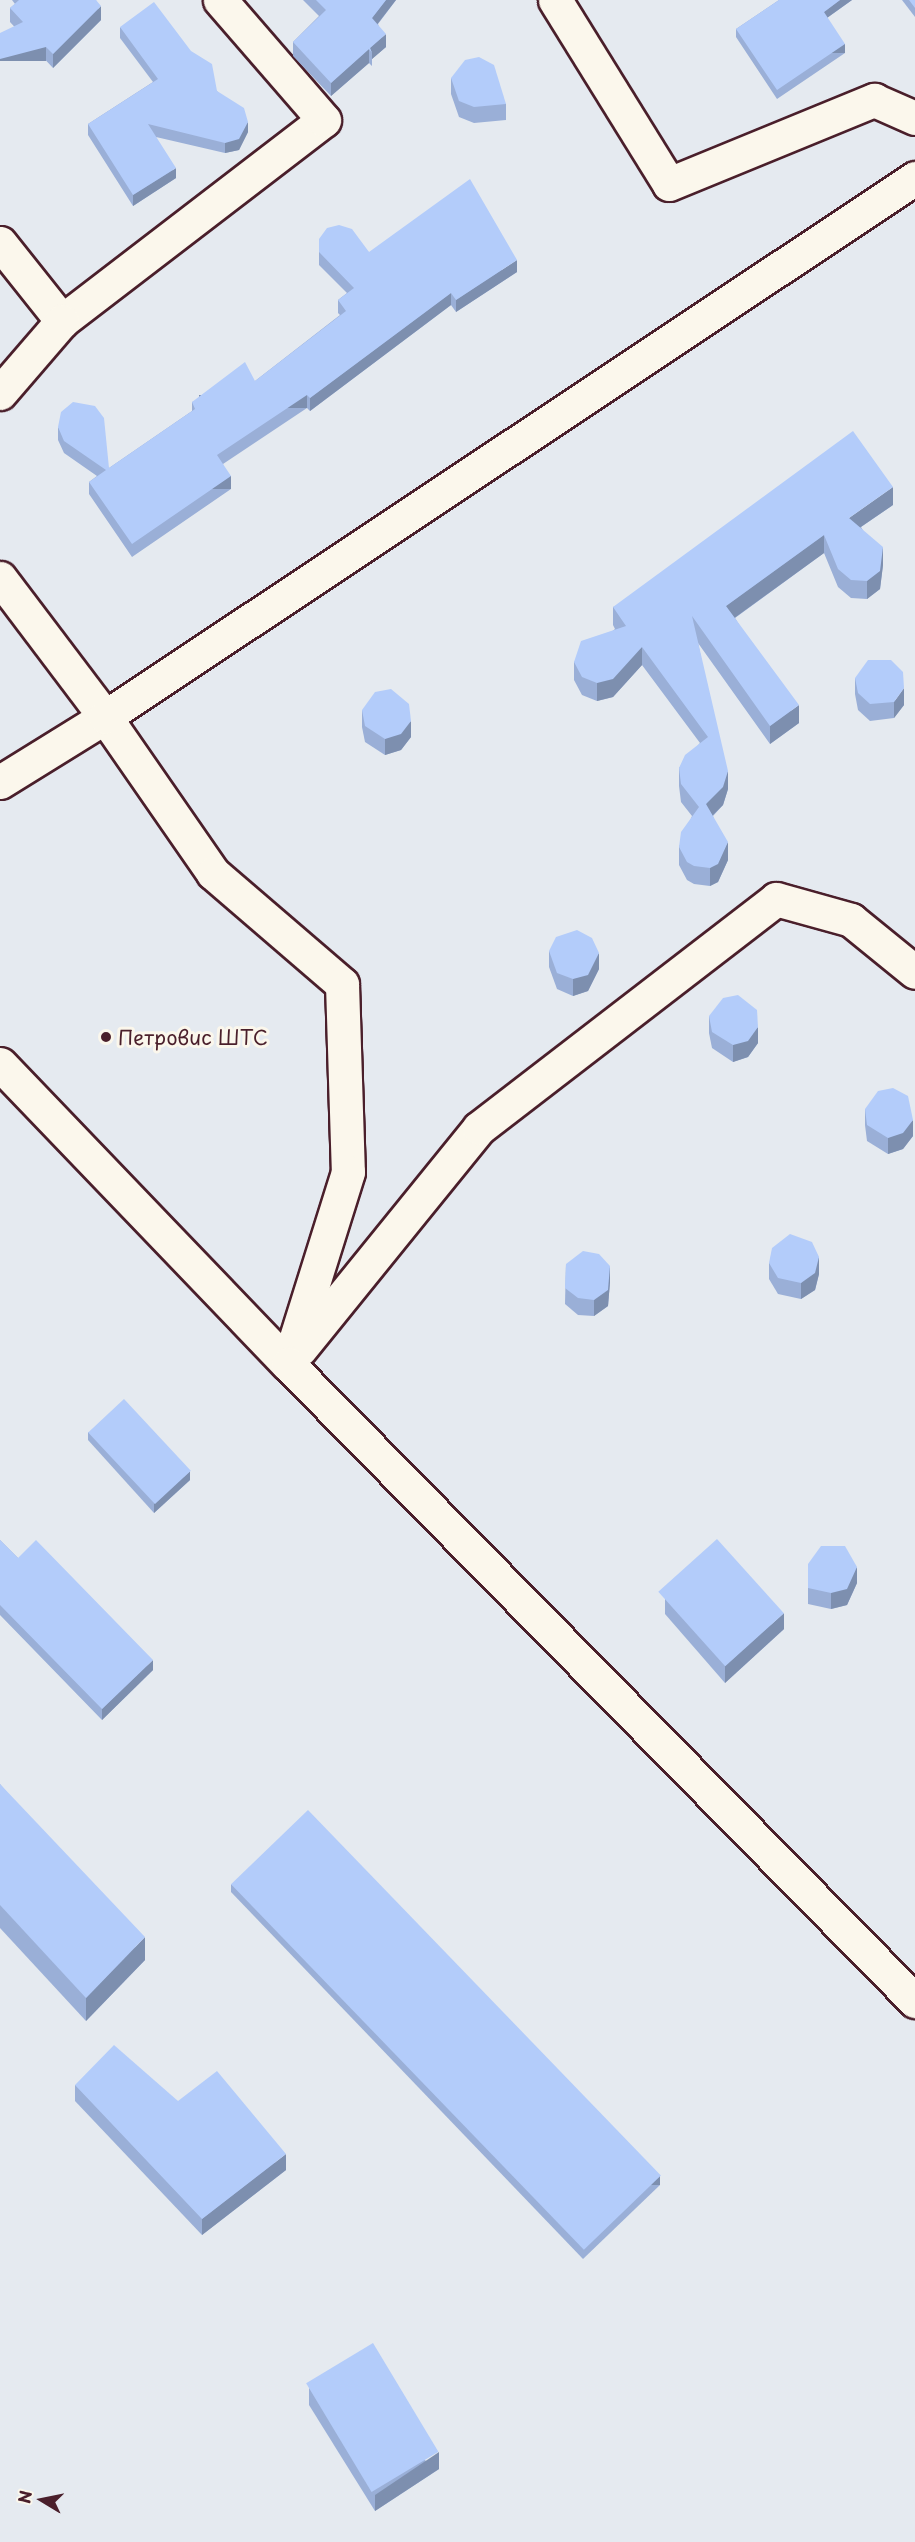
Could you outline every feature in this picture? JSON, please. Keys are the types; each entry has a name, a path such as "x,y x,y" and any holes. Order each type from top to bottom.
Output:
{"main road":[{"path":"0,393 62,321 324,120 220,0"},
{"path":"555,0 669,184 874,100 915,118"},
{"path":"0,782 105,717 915,178"},
{"path":"0,243 62,321"},
{"path":"0,578 105,717 213,873 342,984 348,1172 288,1364"},
{"path":"288,1364 479,1128 776,899 851,920 915,972"},
{"path":"0,1064 288,1364 915,2001"}],"building":[{"path":"19,0 96,0 101,6 53,54 46,47 0,59 0,33 23,22 10,8"},
{"path":"316,0 386,0 372,18 386,34 370,48 372,53 369,49 331,83 293,42 326,10"},
{"path":"779,0 840,0 824,12 845,44 777,90 736,29"},
{"path":"909,0 915,0 915,8"},
{"path":"154,2 191,51 212,64 217,91 244,108 248,122 239,139 225,143 148,124 176,168 133,195 88,124 158,79 120,27"},
{"path":"479,57 494,65 506,104 474,107 459,101 451,78 465,60"},
{"path":"470,179 517,260 456,300 451,293 310,398 307,395 217,455 231,476 132,544 89,482 106,470 64,441 58,427 61,412 73,402 95,406 104,418 109,468 195,409 192,402 245,362 255,381 346,311 338,300 354,288 319,252 319,239 327,228 339,225 352,229 369,252"},
{"path":"853,431 893,487 849,518 883,547 880,571 867,581 851,580 838,569 824,535 726,606 799,705 770,726 692,616 728,771 723,787 706,804 728,842 718,864 710,868 694,866 687,862 679,847 681,832 699,807 681,784 679,768 685,755 708,737 642,647 613,679 597,683 582,677 574,662 581,641 626,626 613,607"},
{"path":"868,660 891,660 903,672 904,688 894,702 870,704 858,693 855,678"},
{"path":"391,689 409,704 411,721 401,734 385,739 365,726 362,710 375,692"},
{"path":"577,930 592,938 599,953 588,975 573,979 557,973 549,951 556,937"},
{"path":"738,995 757,1010 758,1027 748,1041 733,1045 712,1032 709,1016 723,998"},
{"path":"893,1088 908,1096 913,1120 903,1133 888,1138 867,1125 865,1109 878,1091"},
{"path":"790,1234 812,1242 819,1257 815,1273 801,1283 778,1278 769,1263 772,1248"},
{"path":"583,1251 599,1254 610,1266 608,1290 594,1300 578,1298 565,1288 566,1264"},
{"path":"124,1399 191,1471 155,1504 88,1432"},
{"path":"717,1539 784,1613 725,1666 658,1592"},
{"path":"0,1540 18,1558 36,1540 153,1660 102,1709 0,1605"},
{"path":"821,1546 845,1546 857,1567 847,1589 831,1593 808,1588 808,1564"},
{"path":"0,1784 145,1937 86,1998 0,1905"},
{"path":"308,1810 661,2175 584,2250 231,1884"},
{"path":"114,2045 178,2101 217,2071 286,2154 202,2219 75,2085"},
{"path":"373,2343 438,2452 372,2492 306,2383"}],"place":[{"name":"Петровис ШТС","path":"106,1037"}]}
